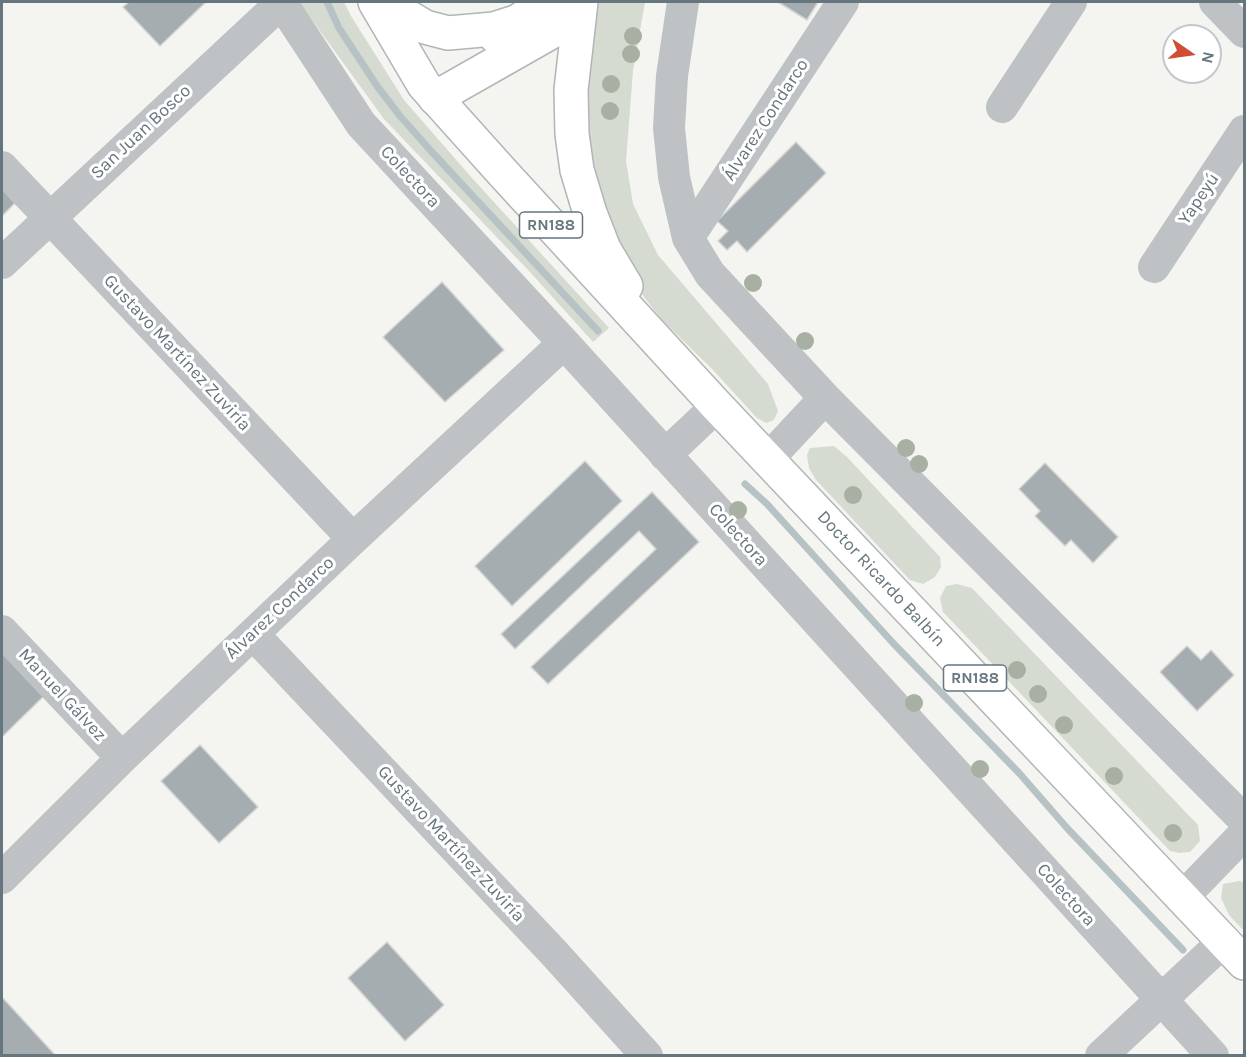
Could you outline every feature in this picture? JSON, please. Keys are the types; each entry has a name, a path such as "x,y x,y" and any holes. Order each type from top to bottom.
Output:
{"main road":[{"name":"RN188","path":"375,2 430,91 668,351"},
{"path":"387,2 425,27 448,33 494,29 519,21"},
{"path":"430,91 545,2"},
{"path":"430,91 560,27 570,18 581,2"},
{"path":"581,2 571,90 572,134 577,170 604,249 668,351"},
{"name":"Doctor Ricardo Balbín","path":"668,351 717,406 1234,952"}],"street":[{"name":"San Juan Bosco","path":"2,263 281,2"},
{"name":"Colectora","path":"281,2 361,124 564,343 1213,1056"},
{"path":"683,2 672,76 669,129 674,177 688,238 710,274 825,398 1245,820"},
{"name":"Álvarez Condarco","path":"688,238 843,2"},
{"path":"1002,107 1071,2"},
{"path":"1215,2 1245,32"},
{"name":"Yapeyú","path":"1154,267 1245,131"},
{"name":"Gustavo Martínez Zuviría","path":"2,167 352,539"},
{"name":"Álvarez Condarco","path":"2,878 122,758 352,539 564,343"},
{"path":"768,459 825,398"},
{"path":"665,455 717,406"},
{"name":"Manuel Gálvez","path":"2,631 122,758"},
{"name":"Gustavo Martínez Zuviría","path":"253,634 554,953 647,1056"},
{"path":"1183,897 1245,834"},
{"path":"1101,1056 1161,999 1234,952"}],"shaded area":[{"path":"299,2 344,2 404,100 609,328 593,342 529,271 384,119"},
{"path":"594,2 645,2 633,71 626,161 633,204 658,255 768,384 778,411 774,420 766,423 757,418 713,370 662,320 644,297 620,255 601,212 583,129"},
{"path":"834,446 847,457 940,557 941,567 935,577 923,584 910,580 816,480 809,468 807,455 810,448"},
{"path":"957,584 972,588 1198,825 1200,841 1190,852 1170,851 943,612 940,598 946,586"},
{"path":"1244,882 1244,931 1229,915 1221,898 1223,884"}],"building":[{"path":"129,2 206,2 160,46 123,7"},
{"path":"778,2 818,2 807,20"},
{"path":"796,142 826,173 747,252 737,241 727,250 718,241 728,231 717,221"},
{"path":"2,188 15,203 2,216"},
{"path":"442,282 504,350 445,402 383,337"},
{"path":"585,461 622,501 512,606 475,566"},
{"path":"1045,463 1118,537 1093,563 1071,540 1065,546 1035,516 1040,511 1019,489"},
{"path":"652,492 699,542 548,684 531,667 656,549 639,531 515,649 501,634"},
{"path":"2,642 49,691 2,737"},
{"path":"1187,646 1201,660 1211,650 1234,675 1197,711 1160,672"},
{"path":"200,745 258,807 219,843 161,781"},
{"path":"387,942 444,1005 405,1041 348,978"},
{"path":"2,997 56,1056 2,1056"}],"waterway":[{"path":"327,2 339,28 377,86 400,116 598,331"},
{"path":"745,484 767,504 893,643 1020,774 1067,828 1183,950"}]}
